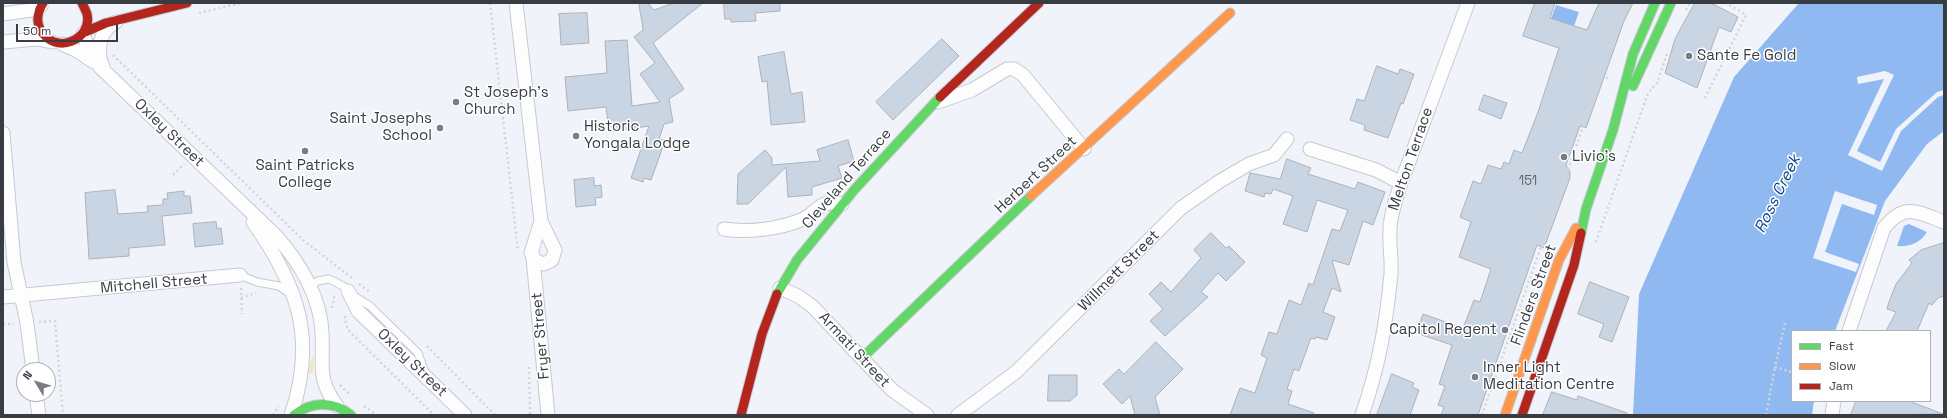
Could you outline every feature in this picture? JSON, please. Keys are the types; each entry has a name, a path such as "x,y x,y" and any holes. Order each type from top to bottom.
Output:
{"street":[{"path":"82,3 88,15 88,24 84,33"},
{"path":"42,4 38,14 39,26 45,37 57,43 74,42 84,33 121,20 187,3"},
{"name":"Fryer Street","path":"516,3 541,221 555,248 555,255 550,262 544,264 538,263 533,258"},
{"name":"Cleveland Terrace","path":"741,415 768,314 780,288 797,260 842,204 885,155 935,103 1039,3"},
{"name":"Melton Terrace","path":"1362,415 1378,366 1385,331 1391,271 1390,230 1401,183 1468,3"},
{"name":"Flinders Street","path":"1522,415 1574,265 1586,209 1613,130 1633,54 1655,3"},
{"name":"Flinders Street","path":"1613,130 1671,3"},
{"path":"3,14 32,10 42,4"},
{"name":"Herbert Street","path":"862,358 1039,189 1230,13"},
{"path":"102,69 99,56 101,39 110,26 121,20"},
{"name":"Oxley Street","path":"84,33 91,55 102,69"},
{"name":"Oxley Street","path":"3,42 37,39 57,43 76,50 102,69 285,246 298,263 310,287 318,311 322,328 323,381 328,393 337,406"},
{"path":"935,103 972,90 1004,70 1014,69 1023,75 1084,149"},
{"path":"3,133 14,262 27,323 32,362"},
{"name":"Willmett Street","path":"958,415 1016,372 1181,208 1220,181 1249,164 1274,155 1288,139"},
{"path":"1310,149 1376,170 1401,183"},
{"name":"Oxley Street","path":"238,200 278,259 289,282 296,303 302,341 302,369 298,391 291,415"},
{"path":"724,229 751,231 790,224 805,218 826,203 842,204"},
{"name":"Flinders Street","path":"1505,415 1559,260 1586,209"},
{"path":"1849,330 1884,228 1896,214 1912,210 1944,222"},
{"name":"Fryer Street","path":"541,221 532,250 548,415"},
{"name":"Mitchell Street","path":"3,298 240,275"},
{"path":"299,318 301,302 310,287"},
{"name":"Armati Street","path":"780,288 809,303 892,390 927,415"},
{"name":"Oxley Street","path":"342,289 358,311 465,415"},
{"path":"37,402 39,415"},
{"path":"1832,415 1834,402"},
{"path":"294,415 303,408 316,404 337,406 351,414"}],"lane":[{"name":"Mitchell Street","path":"240,275 257,282 278,286 289,292 296,303"},
{"path":"310,287 329,279 342,289 370,306 418,353 426,377"}],"path":[{"path":"490,3 518,252"},
{"path":"1482,415 1621,19 1630,3"},
{"path":"1683,16 1690,3"},
{"path":"1705,98 1746,15 1726,3"},
{"path":"1596,244 1648,93 1657,83 1668,50"},
{"path":"110,51 303,240 374,296"},
{"path":"331,309 336,291 342,289 346,274"},
{"path":"240,275 242,314"},
{"path":"241,298 260,292"},
{"path":"345,309 346,325 350,332 434,415"},
{"path":"3,324 55,321 63,415"},
{"path":"1766,415 1785,323"},
{"path":"426,345 495,415"},
{"path":"529,361 530,415"},
{"path":"1775,367 1791,372"},
{"path":"337,380 352,396"},
{"path":"273,415 282,402"},
{"path":"359,402 377,415"}],"shaded area":[{"path":"314,355 313,374 308,374 312,356"}],"water":[{"name":"Ross Creek","path":"1799,3 1944,3 1944,131 1927,144 1885,201 1835,330 1791,330 1791,402 1814,402 1812,415 1633,415 1639,294 1734,77"},
{"path":"1556,5 1579,12 1574,26 1551,19"},
{"path":"1909,224 1927,232 1918,242 1914,244 1897,246 1904,226"}],"pier":[{"path":"1885,71 1894,75 1857,151 1880,162 1896,129 1937,92 1944,90 1944,95 1938,97 1901,131 1882,171 1848,155 1884,79 1858,84 1857,77"},
{"path":"1835,191 1877,205 1874,215 1842,204 1825,252 1859,264 1856,272 1813,258"}],"building":[{"path":"639,3 648,3 654,10 674,3 703,3 653,43 684,89 669,99 673,122 664,124 659,139 665,141 651,180 644,178 643,182 631,178 649,126 609,132 606,107 568,111 565,77 607,73 605,41 627,40 632,106 660,102 640,74 655,63 634,37 643,30"},
{"path":"724,3 780,3 780,11 755,13 756,21 731,22 731,19 725,19"},
{"path":"1535,3 1555,3 1550,18 1587,30 1599,3 1633,3 1624,21 1586,128 1580,126 1566,165 1570,172 1570,178 1544,248 1537,245 1478,415 1441,415 1444,407 1438,405 1445,386 1439,384 1452,345 1416,333 1423,314 1463,328 1474,300 1480,302 1491,269 1459,257 1471,222 1460,217 1473,181 1481,184 1488,165 1501,169 1504,162 1509,164 1514,150 1522,153 1538,112 1559,48 1523,36"},
{"name":"Sante Fe Gold","path":"1695,3 1711,3 1738,17 1731,32 1719,27 1697,88 1665,73 1675,39"},
{"path":"587,13 589,43 561,45 559,14"},
{"path":"942,39 959,56 893,120 876,102"},
{"path":"784,52 791,94 802,92 805,122 771,125 767,81 762,82 758,57"},
{"path":"1377,66 1398,74 1400,69 1414,74 1388,138 1364,130 1365,125 1350,120 1357,99 1364,101"},
{"path":"1484,95 1507,103 1501,119 1479,110"},
{"path":"848,140 854,161 838,166 842,178 812,187 812,195 788,197 786,167 748,204 737,204 738,174 765,150 772,158 772,165 820,161 817,150"},
{"path":"1287,159 1311,168 1308,174 1355,189 1358,182 1385,192 1373,225 1363,221 1349,265 1332,260 1341,292 1332,288 1323,312 1335,317 1327,340 1316,337 1315,339 1311,338 1299,371 1294,369 1287,389 1292,391 1288,404 1314,413 1313,415 1230,415 1240,388 1255,393 1267,358 1261,355 1269,332 1277,334 1289,300 1301,305 1309,283 1313,285 1332,229 1340,231 1348,210 1317,200 1307,232 1283,224 1293,196 1273,189 1271,194 1265,193 1264,197 1245,191 1250,173 1280,179"},
{"path":"594,178 594,186 601,185 602,197 595,198 596,205 576,207 574,180"},
{"path":"115,190 118,214 148,212 147,206 163,205 163,199 168,199 167,193 184,191 184,196 190,196 192,213 162,216 165,245 129,248 129,256 89,259 85,193"},
{"path":"216,222 217,229 221,228 223,244 195,247 193,224"},
{"path":"1211,233 1226,248 1229,246 1245,262 1226,281 1218,273 1201,292 1208,297 1165,336 1150,321 1163,309 1149,294 1161,282 1171,292 1201,258 1194,250"},
{"path":"1944,243 1944,296 1938,298 1932,305 1929,303 1917,330 1887,330 1896,312 1887,309 1896,284 1912,263 1909,260 1921,250"},
{"path":"1590,282 1629,297 1612,342 1599,337 1604,324 1578,314"},
{"path":"1156,342 1183,369 1155,397 1160,415 1135,415 1130,396 1122,404 1103,384 1119,369 1124,374"},
{"path":"1392,374 1414,383 1412,387 1419,390 1410,415 1377,415"},
{"path":"1049,375 1077,375 1077,395 1070,401 1048,401"},
{"path":"1552,392 1577,400 1578,396 1627,413 1626,415 1543,415"},
{"path":"1856,402 1912,402 1943,414 1851,415"}],"traffic: fast":[{"path":"1581,233 1586,209 1613,130 1633,54 1655,3"},
{"path":"1633,86 1671,3"},
{"path":"777,294 797,260 855,189 940,97"},
{"path":"862,358 1031,196"},
{"path":"294,415 308,407 322,404 337,407 351,415"}],"traffic: slow":[{"path":"1031,196 1230,13"},
{"path":"1505,415 1559,260 1576,228"}],"traffic: jam":[{"path":"43,3 38,16 40,29 47,37 55,42 63,43 79,37 84,31 87,23 87,14 82,3"},
{"path":"85,32 106,23 187,3"},
{"path":"940,97 1039,3"},
{"path":"1522,415 1574,265 1581,233"},
{"path":"741,415 762,334 777,294"}],"place":[{"name":"Sante Fe Gold","path":"1689,56"},
{"name":"St Joseph's Church","path":"456,102"},
{"name":"Saint Josephs School","path":"440,128"},
{"name":"Historic Yongala Lodge","path":"576,136"},
{"name":"Saint Patricks College","path":"305,151"},
{"name":"Livio's","path":"1564,157"},
{"name":"Capitol Regent","path":"1505,330"},
{"name":"Inner Light Meditation Centre","path":"1475,377"}]}
